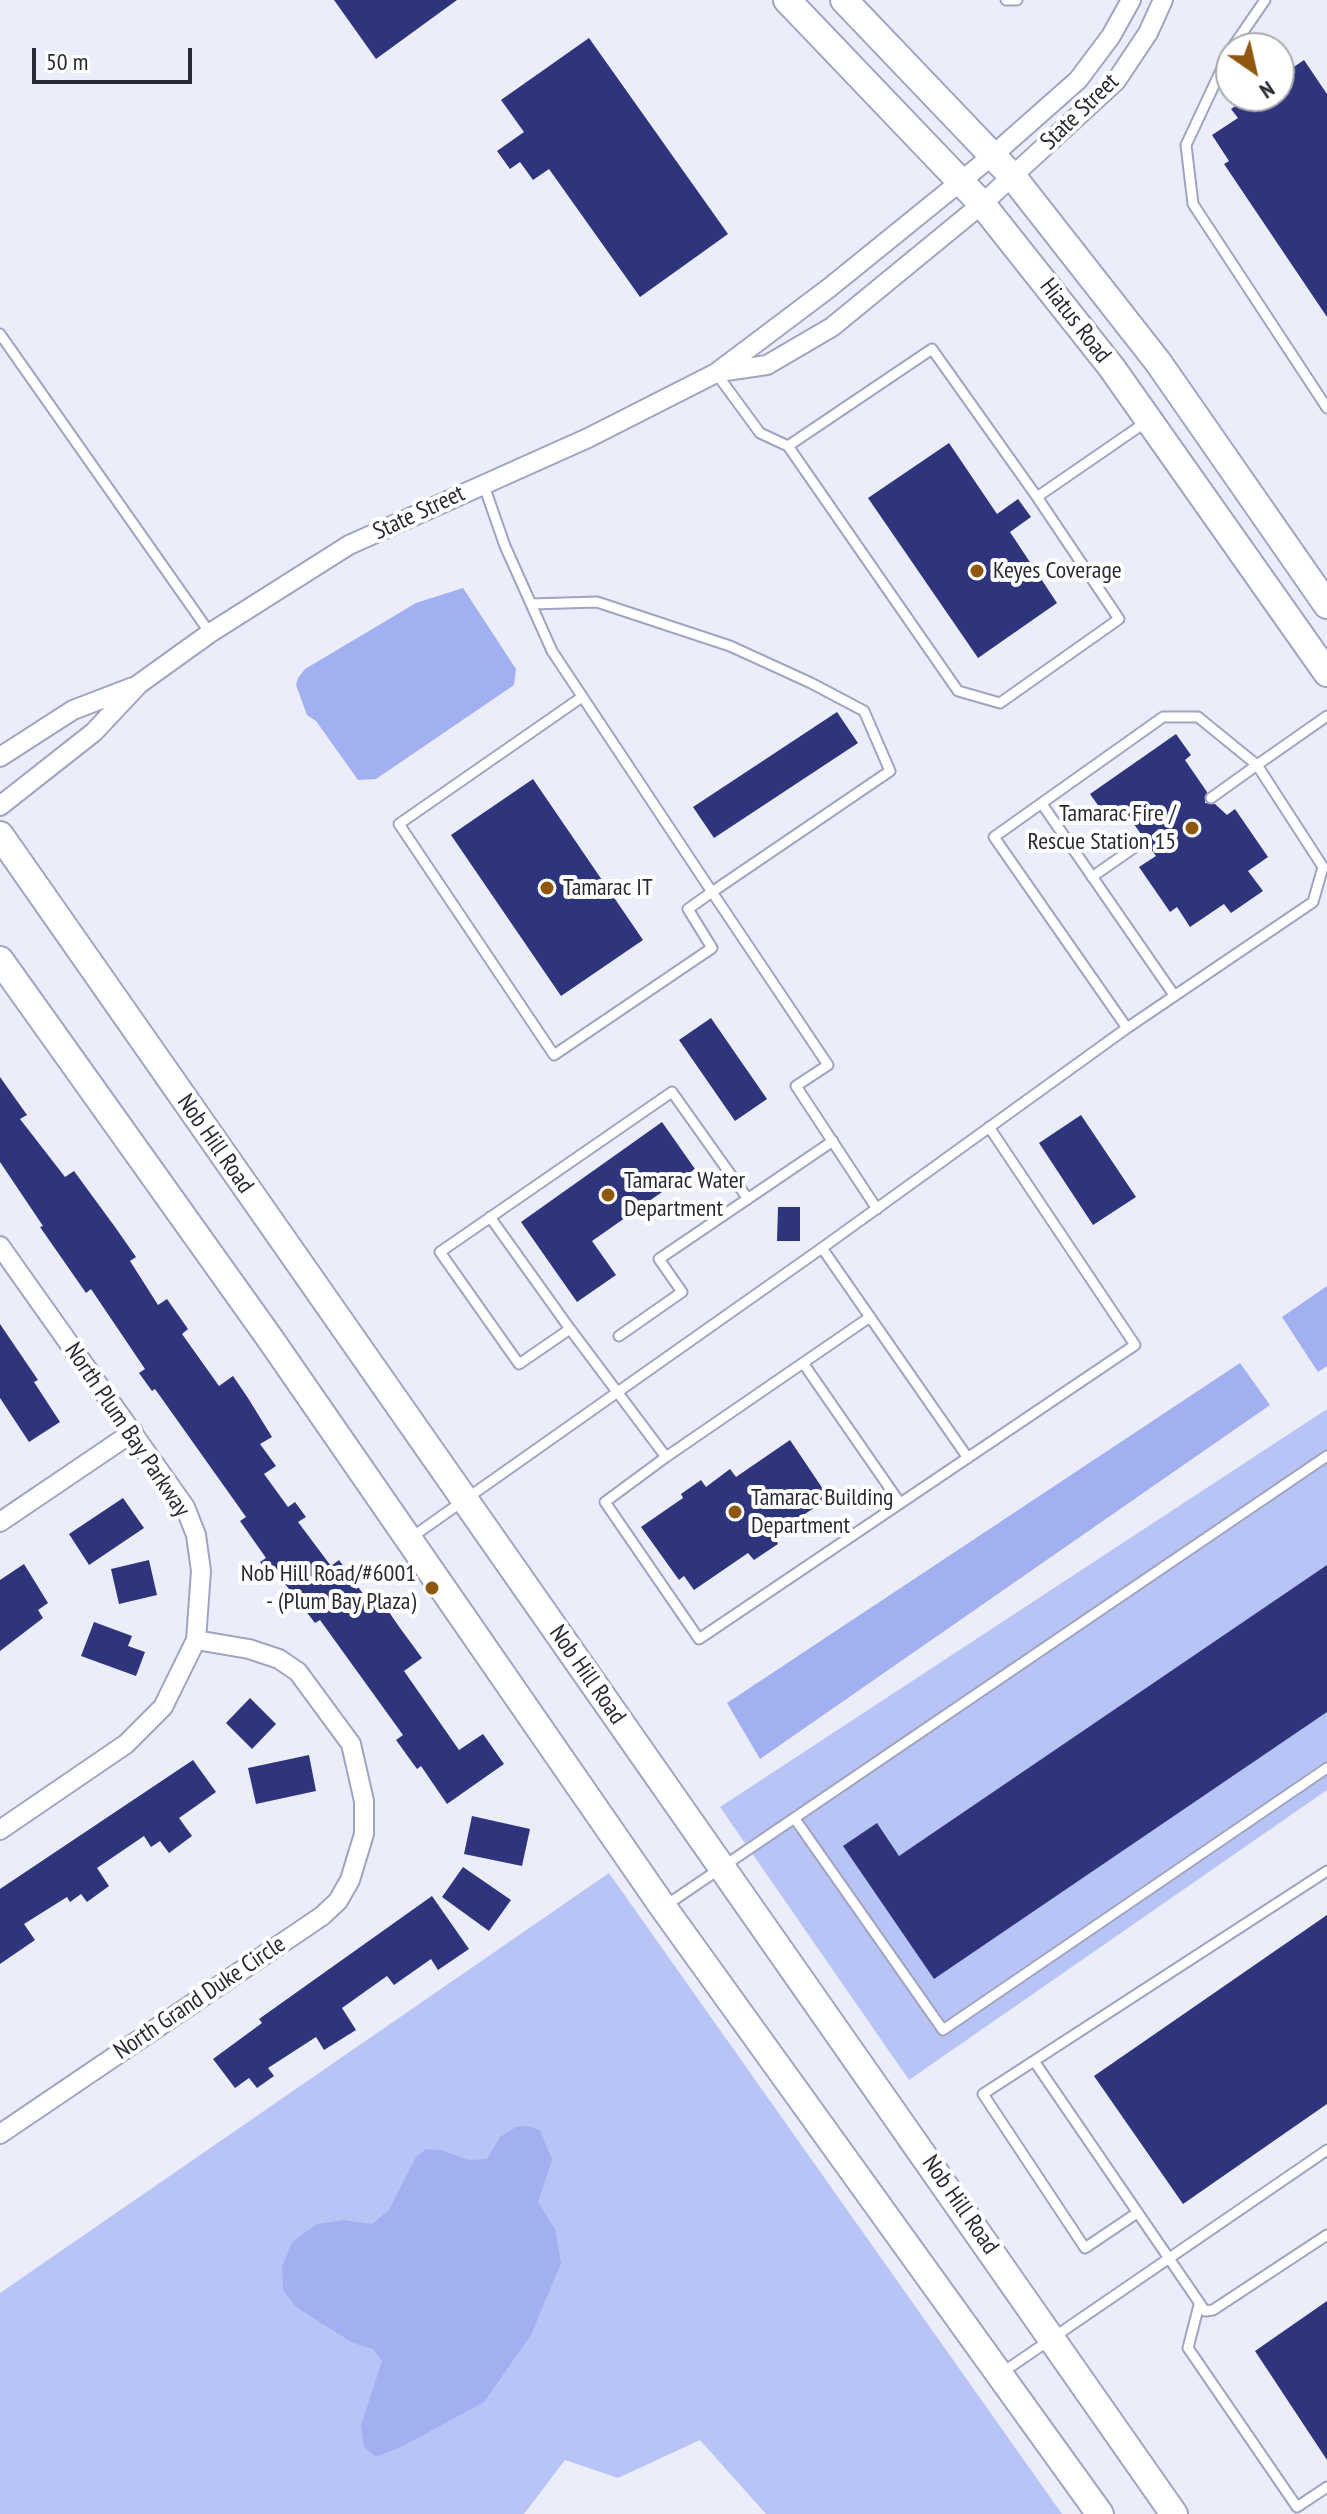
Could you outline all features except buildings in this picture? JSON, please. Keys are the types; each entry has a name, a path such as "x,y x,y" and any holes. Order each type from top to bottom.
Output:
{"main road":[{"name":"Hiatus Road","path":"787,0 982,204 1112,368 1327,673"},
{"name":"Hiatus Road","path":"844,0 1013,177 1158,362 1327,605"},
{"name":"Nob Hill Road","path":"0,835 1174,2514"},
{"path":"0,960 409,1539 663,1907 1100,2514"}],"street":[{"name":"State Street","path":"0,806 94,732 139,684 210,633 349,545 588,438 716,373 829,288 992,156 1078,80 1111,36 1131,0"},
{"name":"State Street","path":"716,373 767,365 832,327 982,204 1116,81 1148,33 1163,0"},
{"name":"State Street","path":"0,757 73,710 139,684"},
{"name":"North Plum Bay Parkway","path":"0,1246 185,1507 196,1535 201,1571 196,1640 163,1707 126,1744 0,1830"},
{"path":"0,1522 133,1432"},
{"name":"North Grand Duke Circle","path":"0,2134 322,1916 338,1901 350,1880 364,1834 364,1801 351,1744 298,1672 279,1659 249,1649 196,1640"}],"lane":[{"path":"1006,0 1017,0"},
{"path":"1242,32 1265,0"},
{"path":"1215,82 1186,145 1193,204 1327,408"},
{"path":"0,334 210,633"},
{"path":"716,373 760,433 788,446 958,691 1000,703 1119,619 932,349 788,446"},
{"path":"1037,497 1149,420"},
{"path":"483,483 552,651 828,1065 796,1086 877,1209"},
{"path":"531,604 597,602 730,646 864,711 890,771 688,909 712,948 554,1055 399,824 582,697"},
{"path":"1211,798 1327,716"},
{"path":"409,1539 877,1209 1127,1028 1313,902 1323,867 1257,765 1198,717 1163,717 994,837 1127,1028"},
{"path":"1042,804 1174,995"},
{"path":"1092,877 1145,840"},
{"path":"570,1329 519,1364 440,1252 672,1092 748,1199"},
{"path":"870,1317 605,1502 699,1639 1135,1345 989,1127"},
{"path":"619,1336 682,1292 659,1259 833,1141"},
{"path":"490,1217 615,1392 666,1457"},
{"path":"822,1248 968,1458"},
{"path":"803,1363 900,1503"},
{"path":"663,1907 1327,1456"},
{"path":"795,1819 943,2030 1327,1768"},
{"path":"1137,2213 1085,2248 983,2094 1327,1871"},
{"path":"1034,2061 1205,2311 1213,2310 1327,2235"},
{"path":"998,2375 1327,2150"},
{"path":"1199,2305 1188,2348 1297,2507 1327,2487"}],"shaded area":[{"path":"463,588 516,669 514,685 376,779 358,780 316,721 307,715 296,685 298,678 305,669 416,603"},
{"path":"1327,1286 1327,1366 1318,1372 1282,1317"},
{"path":"1240,1363 1270,1405 760,1759 727,1703"},
{"path":"1327,1409 1327,1790 909,2080 720,1807"},
{"path":"609,1873 1062,2514 766,2514 700,2440 618,2478 565,2460 524,2514 0,2514 0,2293"},
{"path":"516,2127 540,2130 552,2160 538,2202 555,2229 561,2263 531,2335 484,2402 403,2446 376,2457 364,2447 361,2425 382,2361 373,2349 353,2343 296,2307 283,2290 282,2267 292,2242 317,2224 343,2220 372,2224 389,2210 416,2157 426,2149 441,2150 468,2160 487,2159 500,2137"}],"place":[{"name":"Keyes Coverage","path":"977,571"},
{"name":"Tamarac Fire / Rescue Station 15","path":"1192,828"},
{"name":"Tamarac IT","path":"547,888"},
{"name":"Tamarac Water Department","path":"608,1195"},
{"name":"Tamarac Building Department","path":"735,1512"},
{"name":"Nob Hill Road/#6001 - (Plum Bay Plaza)","path":"432,1588"}]}
